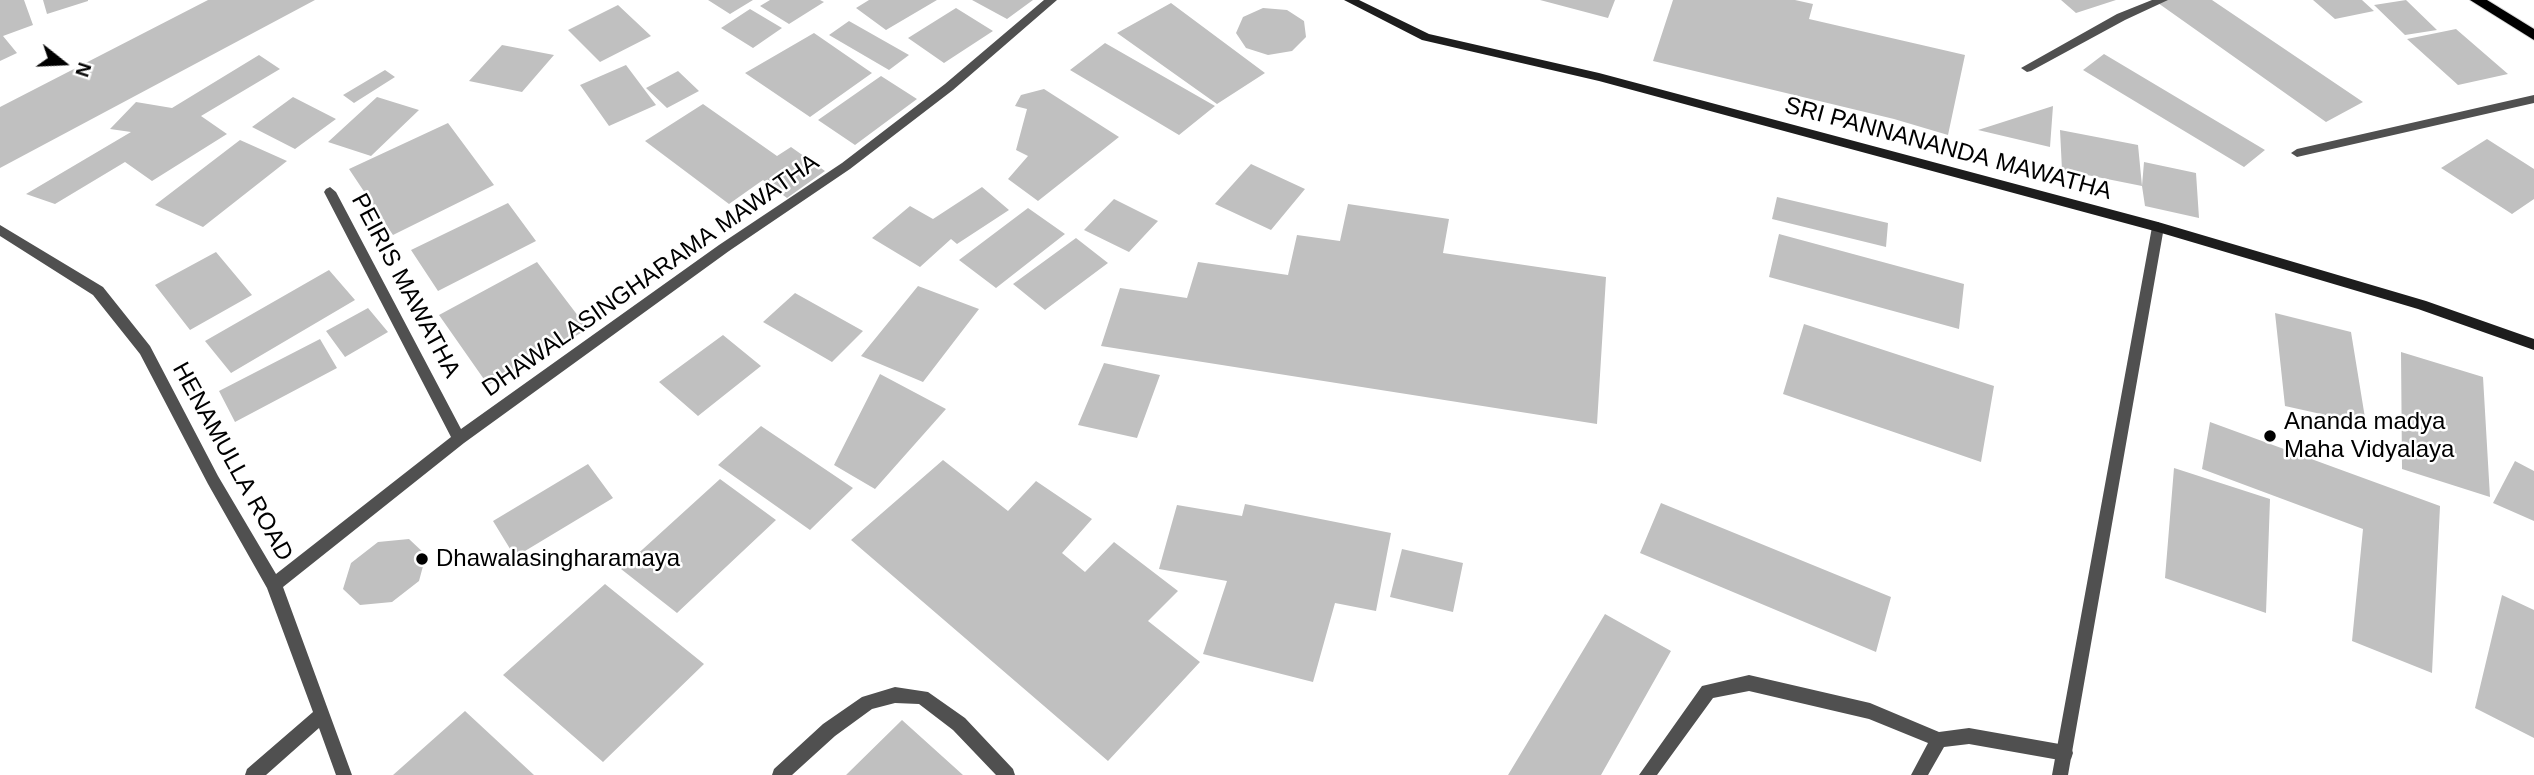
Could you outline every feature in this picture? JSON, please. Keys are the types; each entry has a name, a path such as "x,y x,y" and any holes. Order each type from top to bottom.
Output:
{"main road":[{"name":"SRI PANNANANDA MAWATHA","path":"1350,0 1426,37 1599,77 2158,228 2421,305 2534,345"},
{"path":"2477,0 2534,35"}],"street":[{"name":"DHAWALASINGHARAMA MAWATHA","path":"274,584 459,439 724,248 846,166 949,87 1051,0"},
{"path":"2027,68 2121,17 2162,0"},
{"path":"2297,153 2534,99"},
{"name":"PEIRIS MAWATHA","path":"330,192 459,439"},
{"path":"2060,775 2158,228"},
{"name":"HENAMULLA ROAD","path":"0,230 98,290 145,350 213,480 274,584 344,775"},
{"path":"1647,775 1708,691 1749,683 1870,711 1939,740 1969,736 2065,753"},
{"path":"780,775 829,730 868,702 895,695 922,697 959,724 1007,775"},
{"path":"253,775 323,714"},
{"path":"1919,775 1939,740"}],"building":[{"path":"0,0 24,0 33,25 3,36 17,53 0,61"},
{"path":"43,0 88,0 88,1 47,14"},
{"path":"208,0 315,0 0,168 0,107"},
{"path":"708,0 753,0 730,14"},
{"path":"770,0 824,2 789,24 760,6"},
{"path":"869,0 937,0 886,30 856,8"},
{"path":"972,0 1033,0 1007,19"},
{"path":"1540,0 1615,0 1608,18"},
{"path":"1673,0 1795,0 1813,4 1809,19 1965,55 1948,135 1894,119 1653,61"},
{"path":"2061,0 2116,0 2076,13"},
{"path":"2166,0 2212,0 2363,102 2326,122 2158,3"},
{"path":"2313,0 2362,0 2374,11 2335,19"},
{"path":"2406,0 2437,30 2405,35 2374,5"},
{"path":"1171,3 1265,73 1217,104 1117,33"},
{"path":"618,5 651,36 600,62 568,30"},
{"path":"956,8 993,31 944,63 908,38"},
{"path":"1263,8 1287,10 1304,21 1306,37 1292,51 1268,55 1246,48 1236,33 1243,17"},
{"path":"750,9 782,28 753,48 721,28"},
{"path":"849,21 909,55 889,70 829,35"},
{"path":"2456,29 2508,74 2458,85 2407,39"},
{"path":"814,33 872,73 810,117 745,73"},
{"path":"1105,43 1215,106 1179,135 1070,70"},
{"path":"502,45 554,55 522,92 469,81"},
{"path":"2104,54 2265,150 2244,167 2083,70"},
{"path":"259,55 280,69 201,116 227,134 152,181 125,162 55,204 26,194 131,132 110,129 136,102 172,108"},
{"path":"626,65 656,105 609,126 580,85"},
{"path":"385,70 395,77 354,103 343,95"},
{"path":"678,71 699,91 667,108 646,88"},
{"path":"881,76 917,99 855,145 818,120"},
{"path":"1044,89 1119,137 1038,201 1008,179 1028,156 1016,150 1027,109 1015,106 1021,95"},
{"path":"293,97 336,119 295,149 252,127"},
{"path":"377,97 419,110 371,156 328,142"},
{"path":"703,104 777,156 791,147 825,171 787,198 763,180 729,204 645,141"},
{"path":"2053,106 2050,147 1978,130"},
{"path":"448,123 494,185 393,235 349,169"},
{"path":"2060,130 2138,145 2142,186 2062,170"},
{"path":"2487,139 2534,169 2534,199 2512,214 2441,168"},
{"path":"240,140 287,161 203,227 155,205"},
{"path":"2144,162 2196,173 2199,218 2145,206 2142,186"},
{"path":"1251,164 1305,189 1271,230 1215,204"},
{"path":"982,187 1009,210 957,244 951,239 920,267 872,238 910,206 933,219"},
{"path":"1777,197 1888,223 1886,247 1772,219"},
{"path":"1114,199 1158,221 1129,252 1084,230"},
{"path":"508,203 536,241 438,291 411,250"},
{"path":"1348,204 1449,219 1443,253 1606,277 1597,424 1101,346 1120,288 1187,298 1198,262 1288,275 1297,235 1340,241"},
{"path":"1028,208 1065,234 996,288 959,260"},
{"path":"1779,234 1964,284 1959,329 1769,277"},
{"path":"1076,238 1108,263 1045,310 1013,284"},
{"path":"216,252 252,295 190,330 155,285"},
{"path":"537,262 588,329 488,385 439,315"},
{"path":"329,270 355,300 231,373 205,341"},
{"path":"918,286 979,309 923,382 861,356"},
{"path":"795,293 863,331 832,362 763,322"},
{"path":"368,308 388,332 345,357 326,331"},
{"path":"2275,313 2351,332 2366,424 2285,406"},
{"path":"1804,324 1994,386 1981,462 1783,394"},
{"path":"723,335 761,366 698,416 659,382"},
{"path":"320,339 337,368 235,422 219,391"},
{"path":"2401,352 2483,377 2490,497 2402,469"},
{"path":"1104,363 1160,375 1137,438 1078,425"},
{"path":"880,374 946,409 875,489 834,465"},
{"path":"2210,422 2440,506 2432,673 2352,641 2363,529 2202,469"},
{"path":"761,426 853,488 810,530 718,465"},
{"path":"943,460 1008,511 1036,481 1092,519 1062,553 1085,572 1114,542 1178,591 1148,621 1200,662 1108,761 851,540"},
{"path":"2515,461 2534,471 2534,521 2493,503"},
{"path":"588,464 613,498 515,557 493,521"},
{"path":"2174,468 2270,499 2266,613 2165,578"},
{"path":"720,479 776,520 677,613 621,569"},
{"path":"1661,503 1891,597 1876,652 1640,553"},
{"path":"1245,504 1391,533 1376,611 1335,603 1313,682 1203,654 1227,581 1159,569 1177,505 1242,516"},
{"path":"409,539 426,555 419,581 392,602 360,605 343,589 351,563 378,542"},
{"path":"1402,549 1463,563 1453,612 1390,597"},
{"path":"605,584 704,664 603,762 503,675"},
{"path":"2502,595 2534,610 2534,738 2475,708"},
{"path":"1605,614 1671,651 1601,775 1508,775"},
{"path":"465,711 534,775 393,775"},
{"path":"902,720 963,775 846,775"}],"place":[{"name":"Ananda madya Maha Vidyalaya","path":"2270,436"},
{"name":"Dhawalasingharamaya","path":"422,559"}]}
